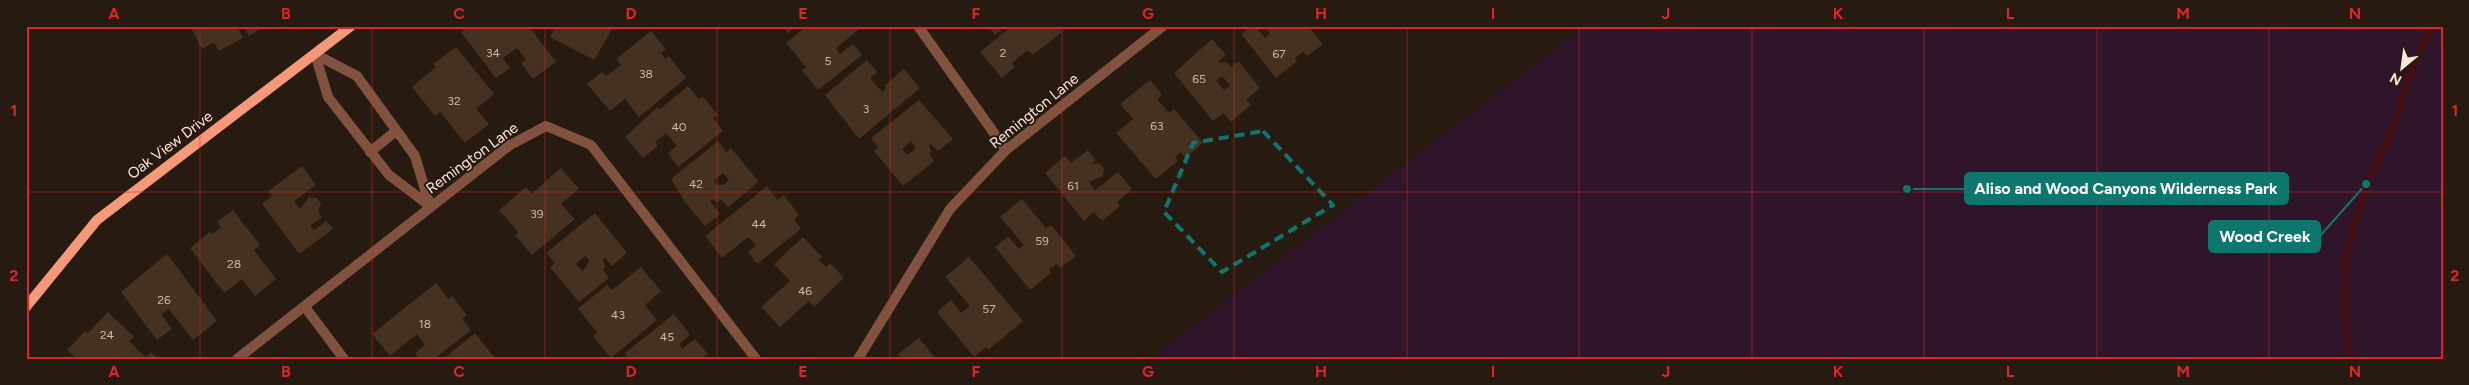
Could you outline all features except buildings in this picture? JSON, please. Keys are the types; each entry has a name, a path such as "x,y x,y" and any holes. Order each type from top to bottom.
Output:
{"street":[{"name":"Oak View Drive","path":"26,307 97,220 351,26"},
{"path":"918,26 1006,150"},
{"name":"Remington Lane","path":"858,359 950,209 1006,150 1163,26"},
{"path":"315,54 357,76 415,156 430,206"},
{"path":"315,54 328,97 389,175 430,206"},
{"name":"Remington Lane","path":"237,359 510,145 546,126 591,145 756,359"},
{"path":"370,152 396,131"},
{"path":"305,307 344,359"}],"highlighted area":[{"path":"1263,131 1333,205 1222,272 1164,212 1193,143"}],"shaded area":[{"path":"1585,26 2443,26 2443,359 1154,359 1159,352"}],"waterway":[{"path":"2350,359 2344,313 2345,258 2366,184 2392,130 2410,73 2432,26"}],"place":[{"name":"Wood Creek","path":"2366,184"},
{"name":"Aliso and Wood Canyons Wilderness Park","path":"1907,189"}]}
